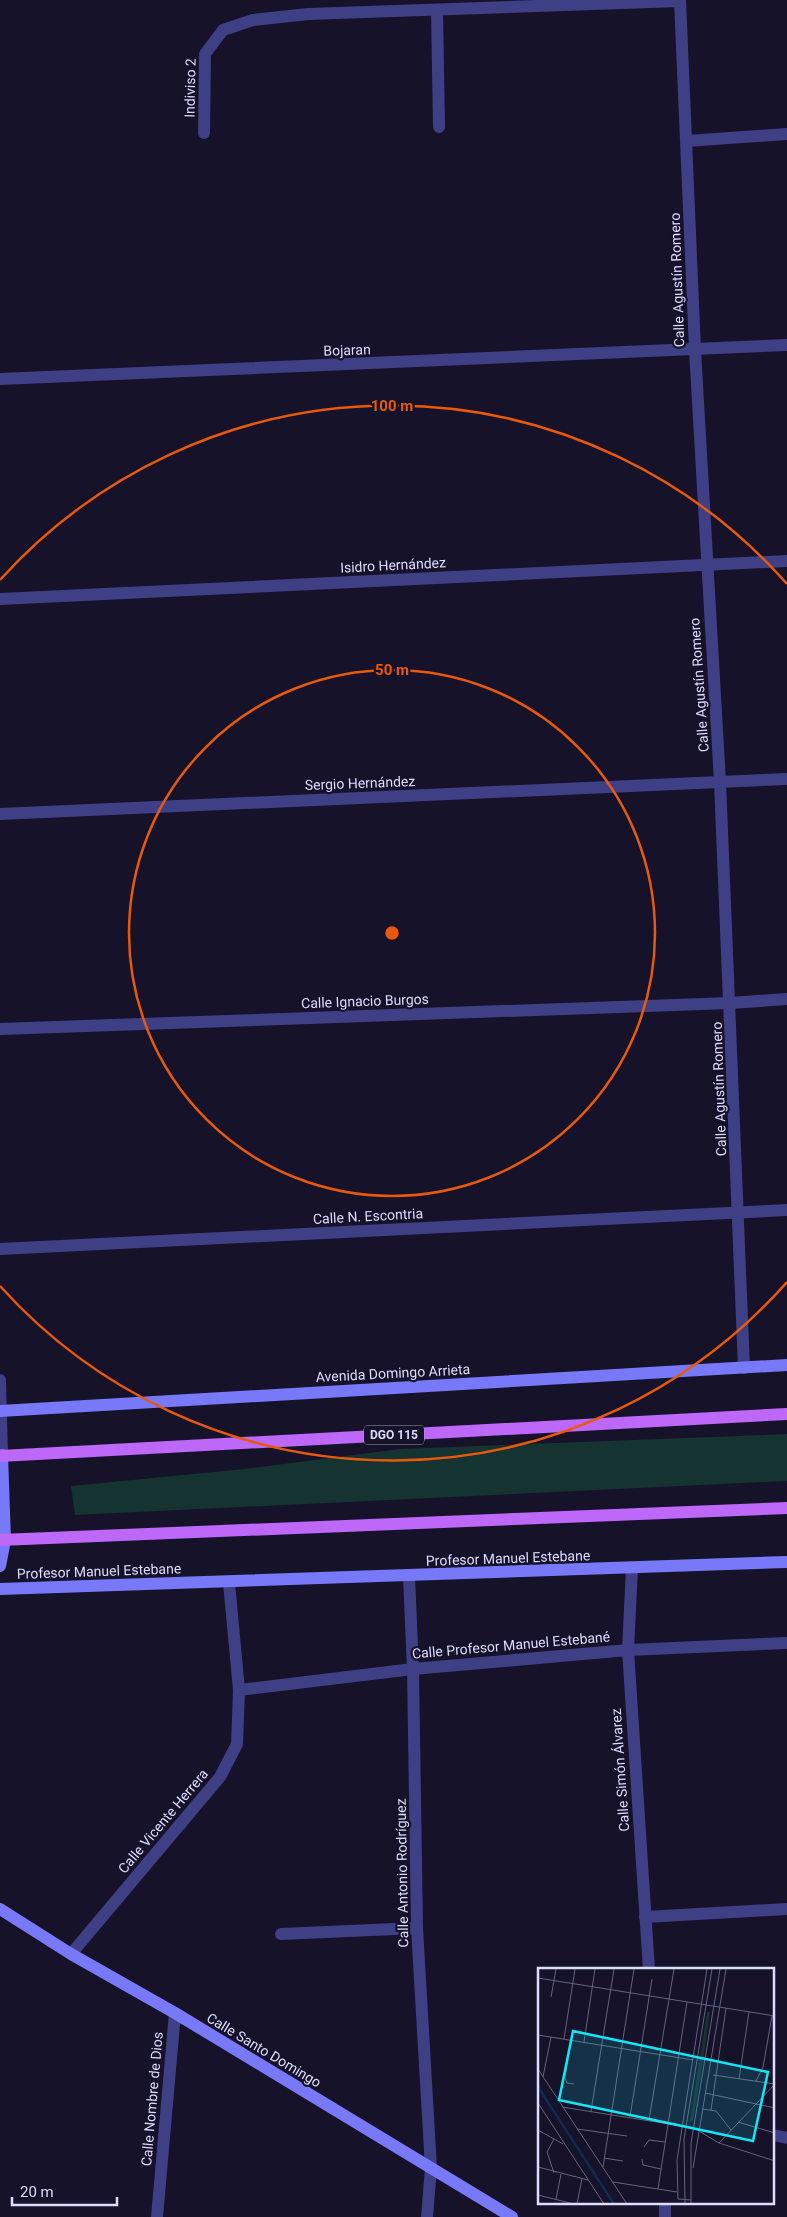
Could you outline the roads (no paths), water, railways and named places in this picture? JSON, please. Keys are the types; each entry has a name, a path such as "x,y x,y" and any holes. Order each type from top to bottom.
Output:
{"main road":[{"name":"DGO 115","path":"1,1456 787,1414"},
{"path":"3,1540 787,1508"}],"street":[{"name":"Indiviso 2","path":"204,132 205,54 223,30 253,20 308,14 680,1"},
{"name":"Calle Agustín Romero","path":"680,1 695,350 720,782 744,1368"},
{"path":"437,10 439,127"},
{"path":"687,141 787,134"},
{"name":"Bojaran","path":"0,379 787,346"},
{"name":"Isidro Hernández","path":"0,599 787,561"},
{"name":"Sergio Hernández","path":"0,814 787,779"},
{"name":"Calle Ignacio Burgos","path":"0,1029 730,1003 787,999"},
{"name":"Calle N. Escontria","path":"0,1249 787,1210"},
{"name":"Avenida Domingo Arrieta","path":"1,1411 787,1365"},
{"path":"0,1380 3,1540 0,1566"},
{"name":"Profesor Manuel Estebane","path":"0,1589 229,1583 787,1562"},
{"name":"Calle Simón Álvarez","path":"632,1568 628,1650 649,1968"},
{"name":"Calle Antonio Rodríguez","path":"409,1576 413,1669 417,1928 431,2168 427,2217"},
{"path":"229,1583 239,1690"},
{"name":"Calle Profesor Manuel Estebané","path":"239,1690 413,1669 628,1650 787,1643"},
{"name":"Calle Vicente Herrera","path":"71,1954 220,1778 237,1744 239,1690"},
{"name":"Calle Santo Domingo","path":"0,1909 71,1954 174,2013 512,2217"},
{"path":"645,1917 787,1909"},
{"path":"281,1934 417,1928"},
{"name":"Calle Nombre de Dios","path":"157,2217 174,2013"},
{"path":"774,2135 787,2138"},
{"path":"665,2204 666,2217"}]}
